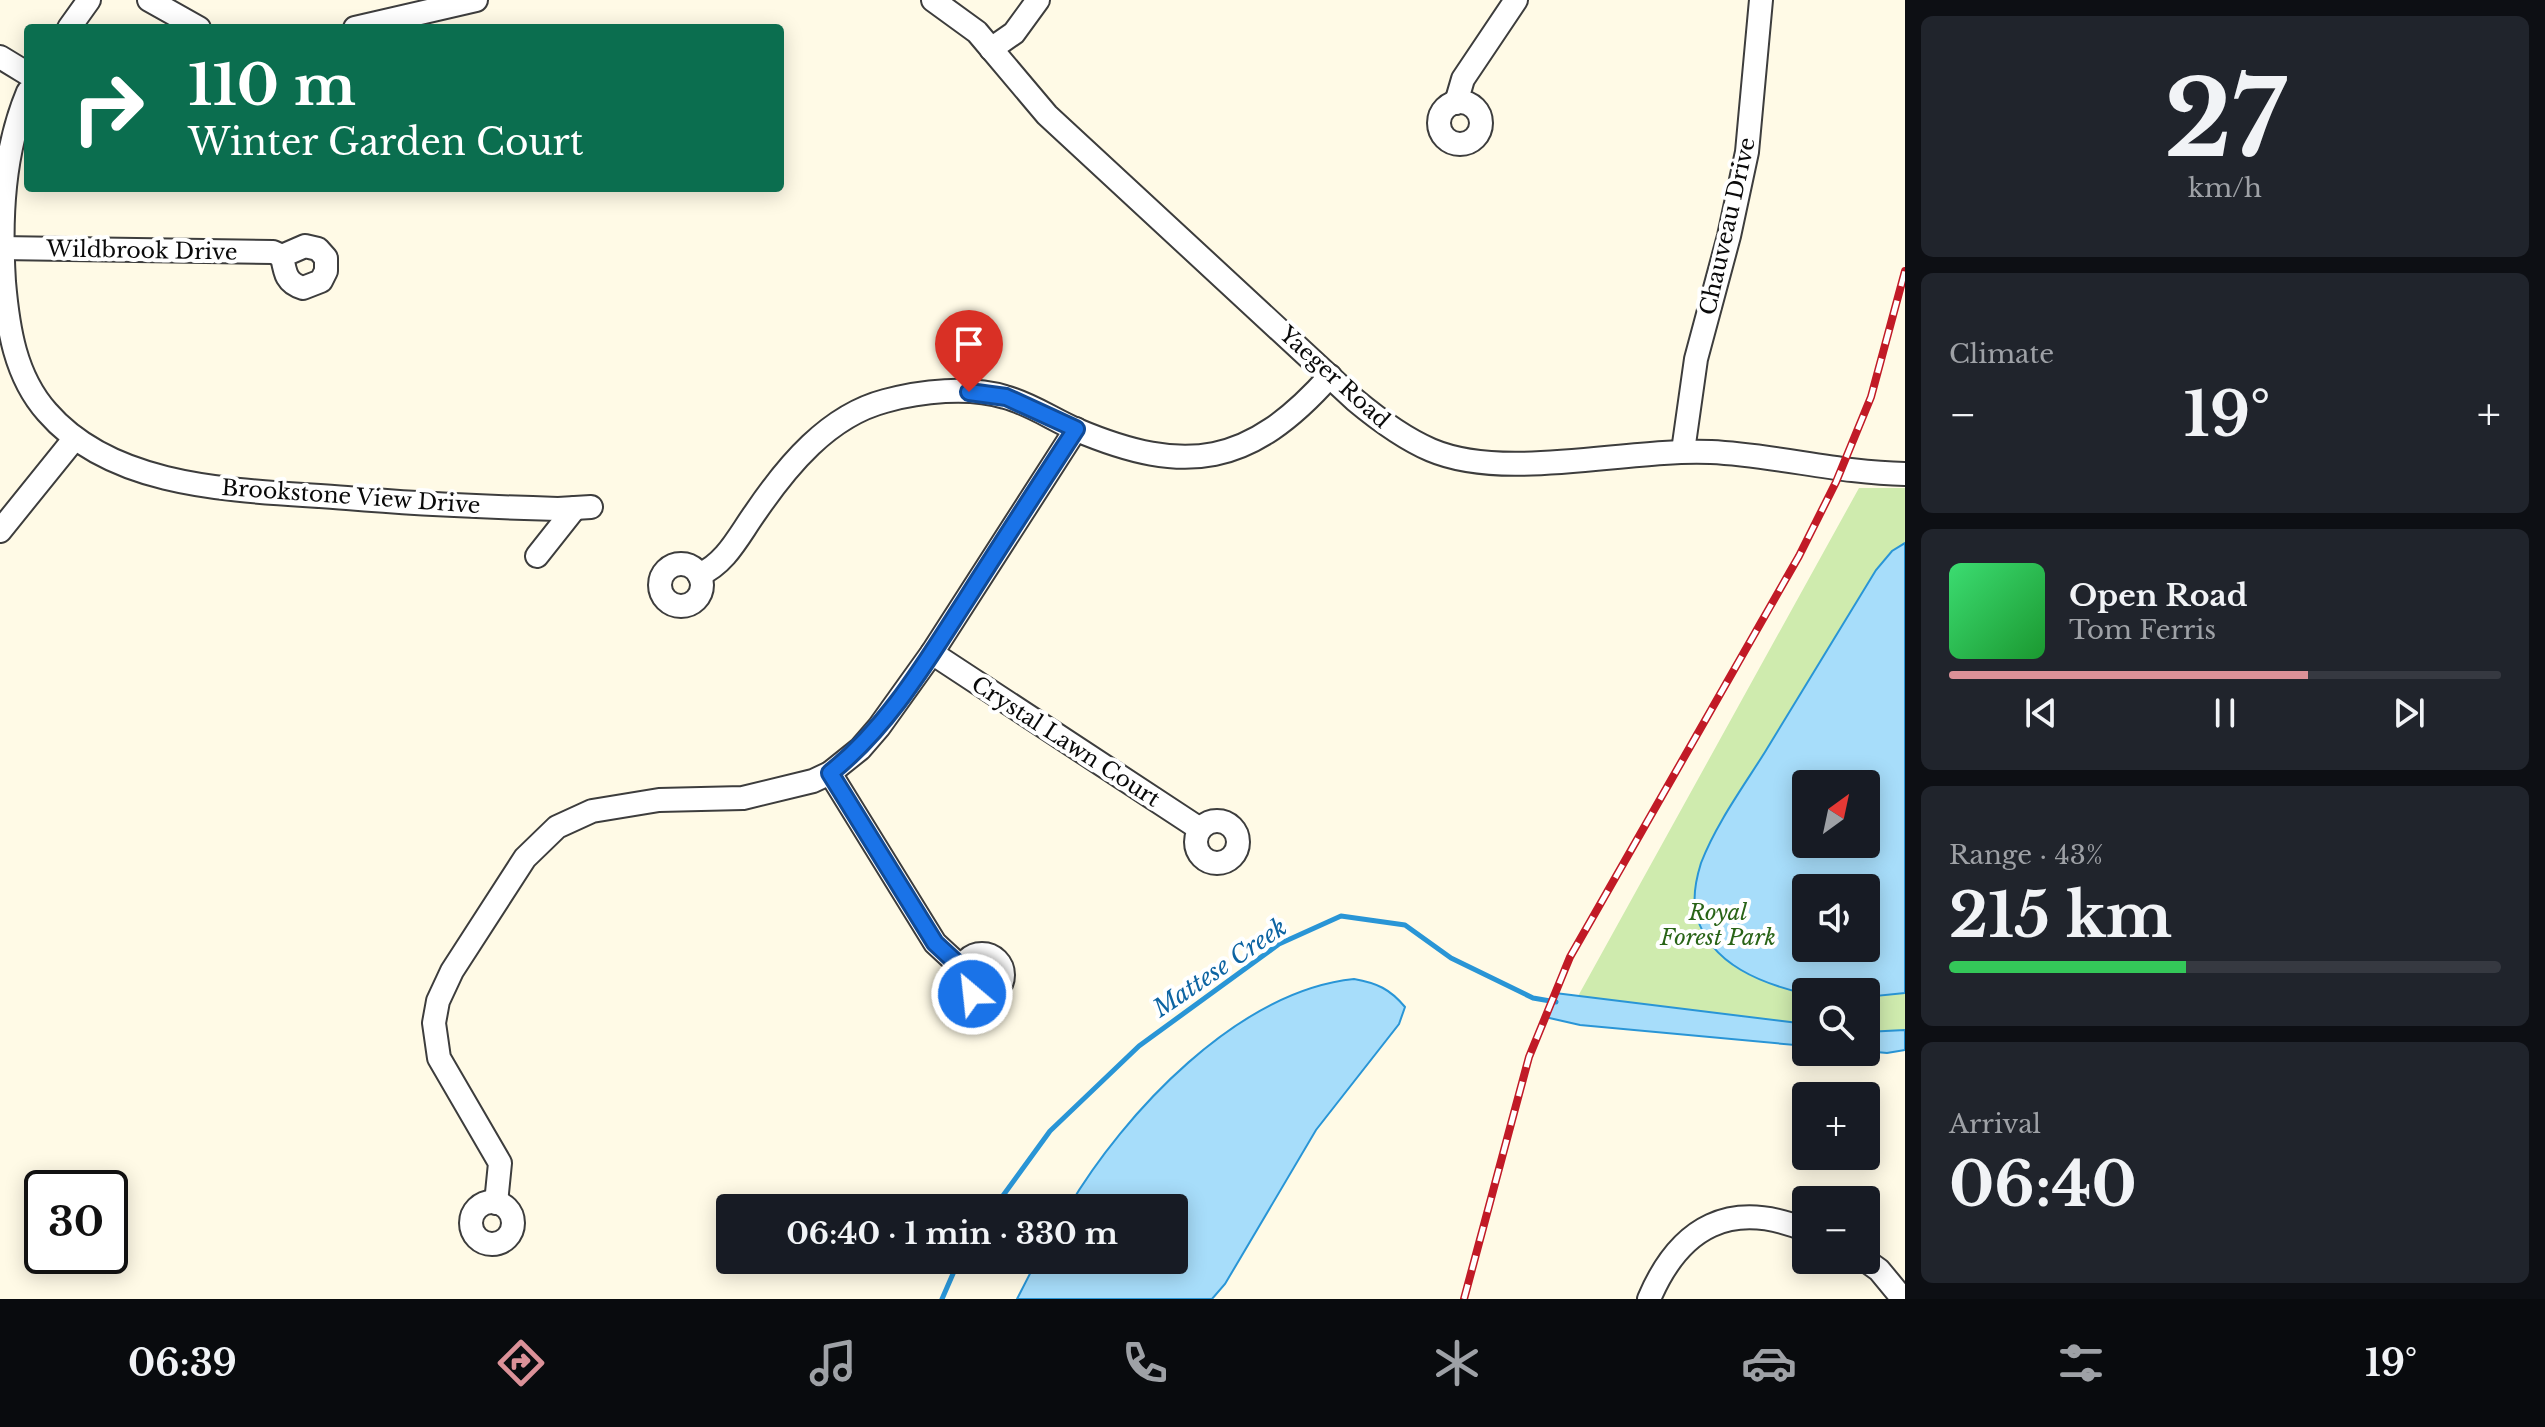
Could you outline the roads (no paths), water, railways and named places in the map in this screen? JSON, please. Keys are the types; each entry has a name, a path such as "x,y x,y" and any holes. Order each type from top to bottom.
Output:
{"street":[{"path":"72,24 89,0"},
{"path":"149,0 192,24"},
{"path":"372,24 476,0"},
{"name":"Yaeger Road","path":"933,0 963,20 1047,115 1330,376 1379,420 1404,437 1431,450 1467,461 1508,463 1683,451 1905,474"},
{"path":"991,49 1014,33 1038,0"},
{"path":"1456,103 1463,79 1516,0"},
{"name":"Chauveau Drive","path":"1683,451 1696,359 1747,152 1761,0"},
{"path":"0,57 24,72"},
{"name":"Brookstone View Drive","path":"24,105 7,158 0,248 8,325 25,378 46,411 75,438 107,458 145,472 263,493 410,504 583,508 537,556"},
{"name":"Wildbrook Drive","path":"0,248 273,252 282,256"},
{"path":"699,575 718,566 759,507 806,449 829,428 855,412 909,395 985,392 1032,407 1076,429 1134,451 1166,457 1200,458 1247,443 1274,429 1330,376"},
{"path":"496,1203 500,1163 439,1058 434,1023 438,1001 452,971 525,858 557,827 592,811 659,800 743,798 813,781 830,773 860,749 879,727 932,653 1076,429"},
{"path":"0,531 75,438"},
{"name":"Crystal Lawn Court","path":"932,653 1200,829"},
{"path":"830,773 935,943 962,968"},
{"path":"1649,1299 1674,1254 1691,1237 1712,1225 1744,1216 1778,1218 1792,1224"},
{"path":"1880,1271 1903,1299"}],"water":[{"path":"1905,543 1905,993 1880,996 1880,978 1792,978 1792,990 1741,970 1714,948 1697,917 1695,897 1698,876 1707,848 1730,806 1876,570 1892,551"},
{"path":"1354,979 1382,988 1405,1007 1399,1024 1316,1130 1225,1284 1212,1299 1017,1299 1030,1274 1188,1274 1188,1194 1077,1194 1120,1134 1188,1062 1268,1006 1311,988"},
{"path":"1555,993 1792,1022 1792,1045 1580,1025 1545,1017"},
{"path":"1905,1030 1905,1050 1880,1052 1880,1031"}],"waterway":[{"name":"Mattese Creek","path":"1004,1194 1050,1131 1139,1046 1279,944 1341,916 1405,925 1451,958 1533,998 1556,1002"},
{"name":"Mattese Creek","path":"942,1299 953,1274"}],"railway":[{"path":"1464,1299 1529,1057 1570,957 1799,556 1836,482 1871,397 1905,271"}],"park label":[{"name":"Royal Forest Park","path":"1718,924"}]}
